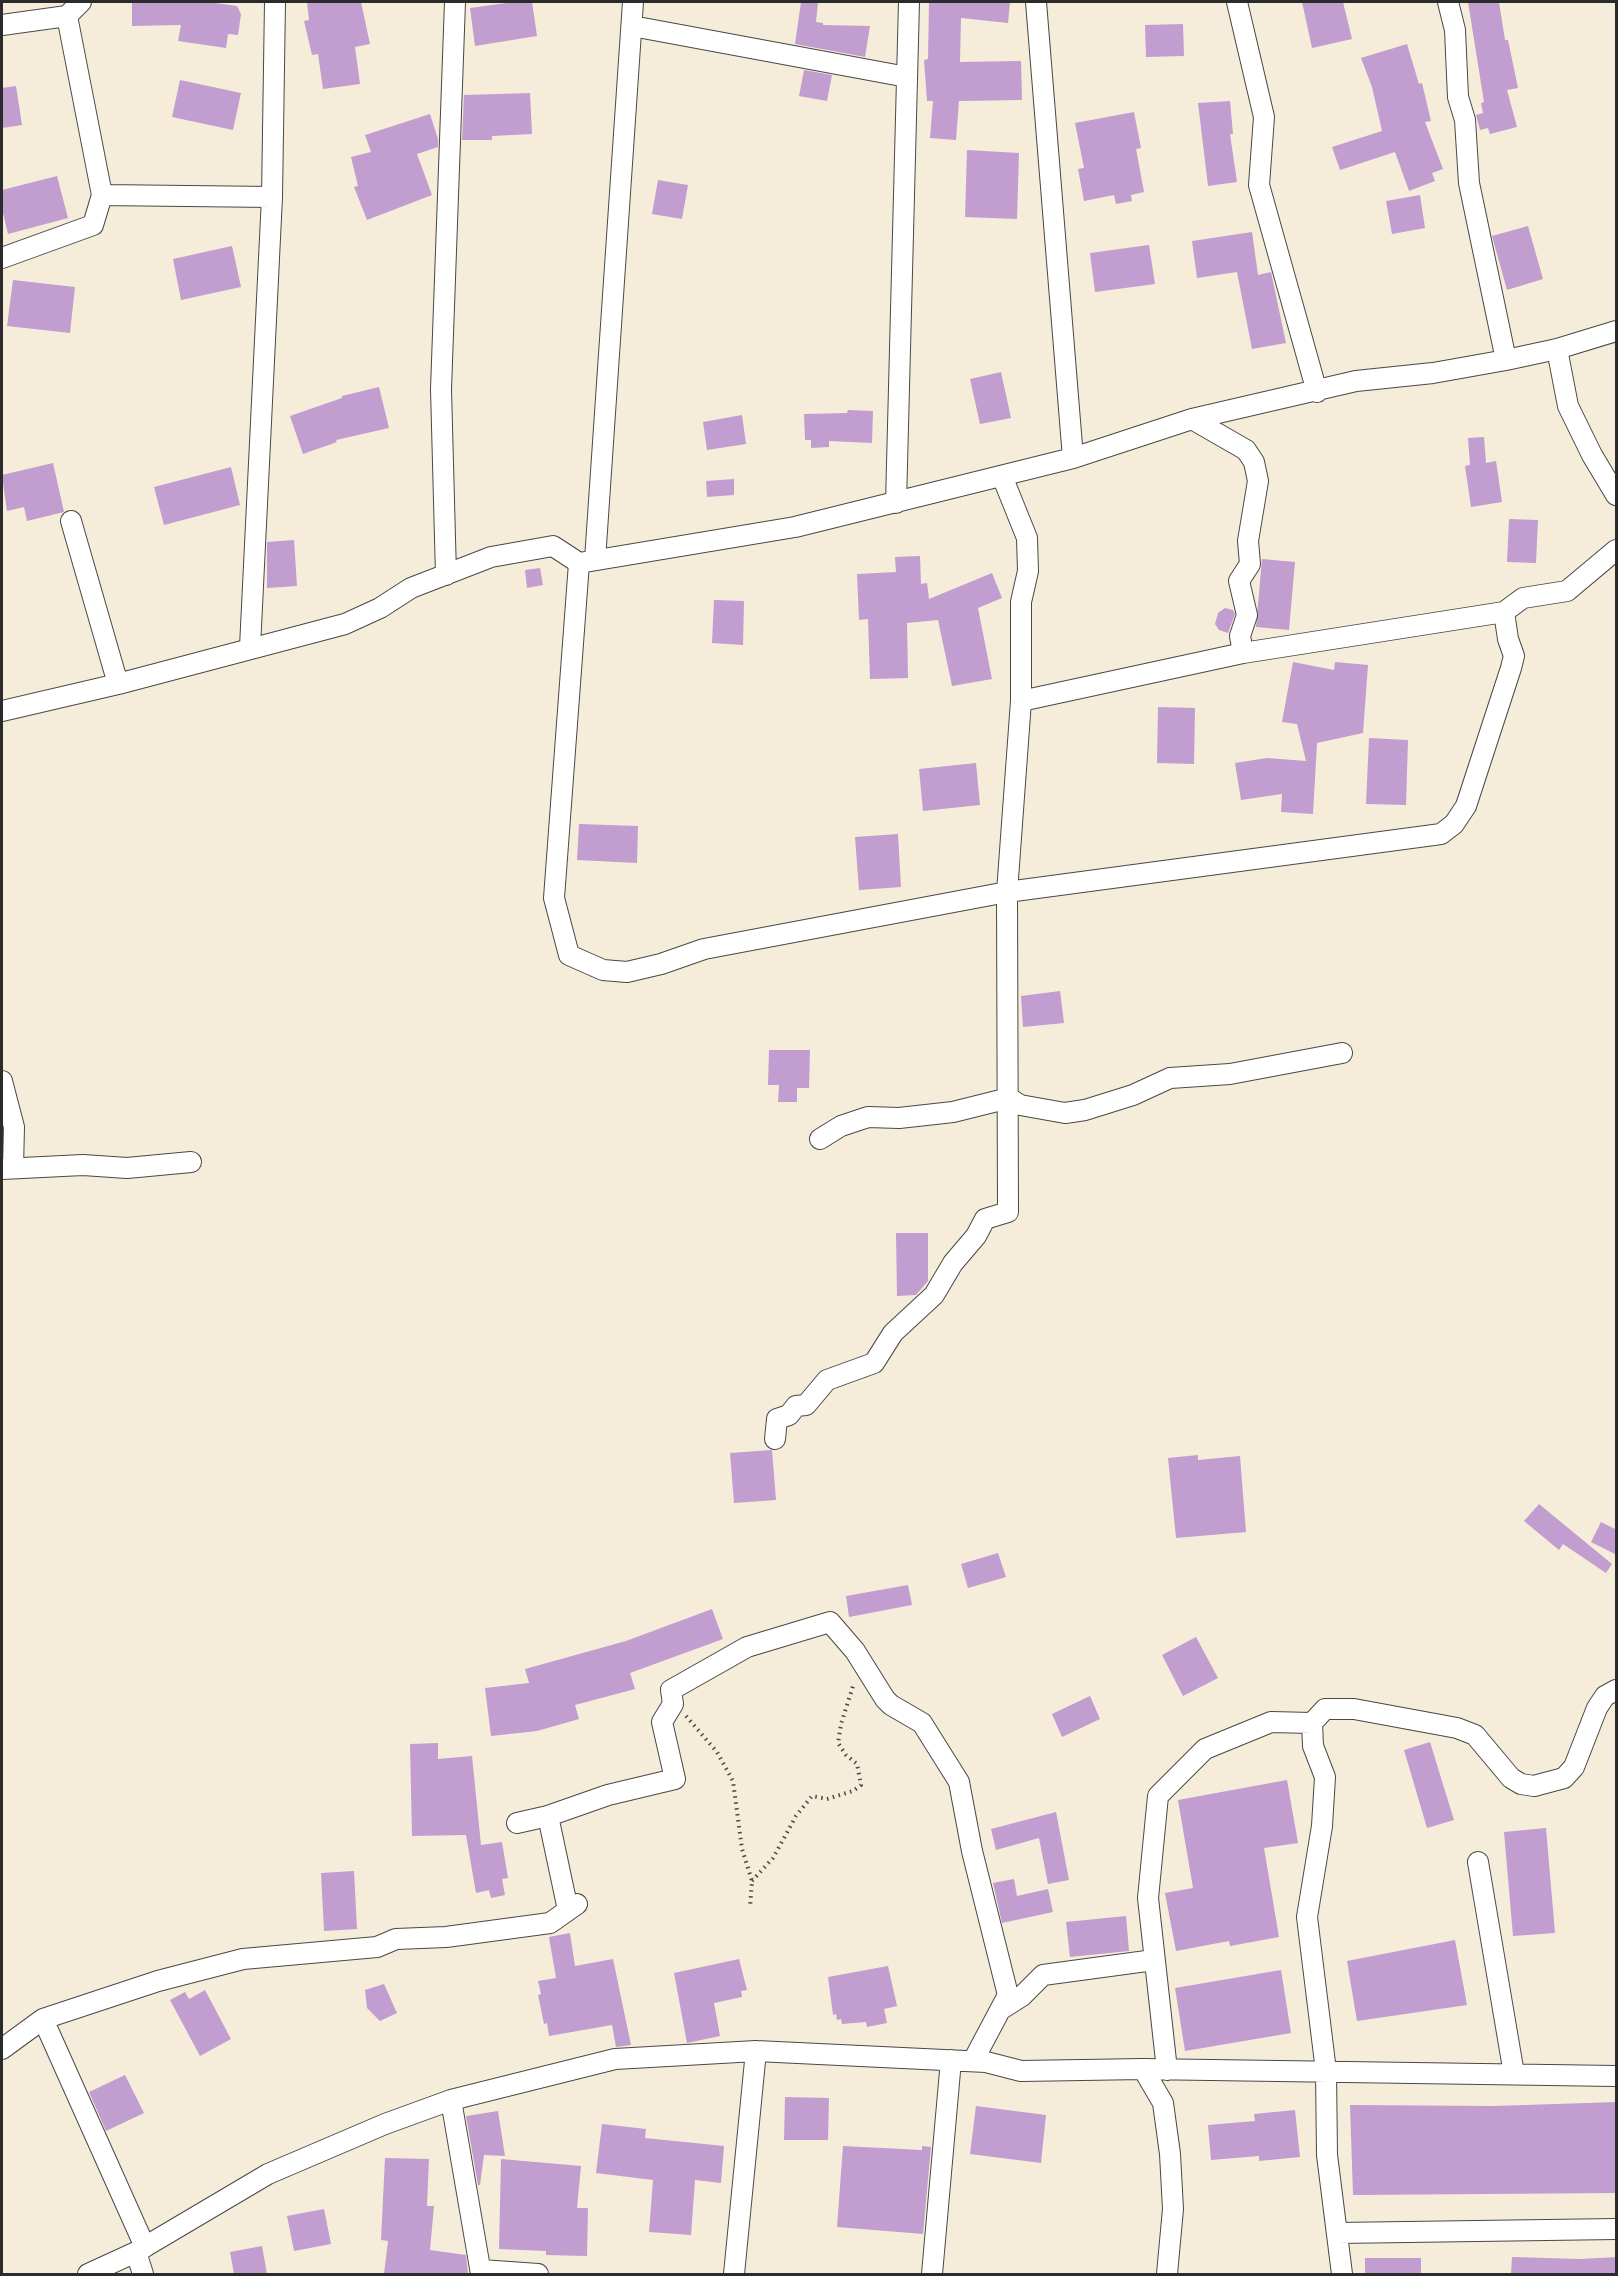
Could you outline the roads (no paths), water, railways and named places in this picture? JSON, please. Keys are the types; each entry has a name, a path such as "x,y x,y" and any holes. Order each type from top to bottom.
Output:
{"street":[{"path":"2,25 67,16 81,2"},
{"path":"250,647 272,197 275,2"},
{"path":"446,575 441,389 455,2"},
{"path":"633,2 587,561 554,898 568,955 603,970 627,972 661,964 704,949 1007,892 1441,834 1454,824 1466,806 1511,668 1514,656 1508,639 1504,612"},
{"path":"896,503 909,2"},
{"path":"1036,2 1046,150 1073,458"},
{"path":"1237,2 1264,117 1259,185 1317,392"},
{"path":"1448,2 1455,30 1458,97 1465,120 1469,183 1506,360"},
{"path":"2,258 93,225 102,195 67,16"},
{"path":"632,26 907,77"},
{"path":"102,195 272,197"},
{"path":"2,711 118,684 250,647 345,624 380,608 411,588 491,557 553,546 587,561 795,527 1073,458 1192,419 1317,392 1356,381 1506,360 1557,349 1617,331"},
{"path":"1557,349 1568,406 1592,455 1617,495"},
{"path":"1192,419 1246,450 1254,462 1258,481 1248,541 1250,564 1239,581 1247,615 1240,636 1243,653"},
{"path":"775,1439 777,1419 789,1415 796,1406 806,1405 827,1380 874,1363 893,1333 934,1295 953,1263 976,1236 985,1219 1008,1212 1007,892 1021,701 1021,602 1028,571 1027,538 1002,476"},
{"path":"70,521 118,684"},
{"path":"1021,701 1243,653 1504,612 1522,598 1567,591 1617,550"},
{"path":"820,1139 841,1126 868,1117 899,1118 952,1112 1009,1098 1020,1105 1065,1113 1075,1112 1113,1102 1170,1078 1230,1074 1342,1053"},
{"path":"2,1081 14,1128 7,1168 83,1165 127,1168 191,1162"},
{"path":"517,1823 548,1816 608,1795 675,1779 662,1722 673,1704 671,1690 747,1647 830,1622 855,1651 891,1706 921,1723 959,1782 972,1851 1008,1995 973,2061"},
{"path":"1342,2274 1327,2155 1326,2071 1307,1917 1322,1826 1325,1777 1313,1746 1312,1723 1325,1709 1354,1709 1457,1728 1475,1735 1511,1778 1521,1784 1534,1786 1564,1778 1574,1767 1597,1708 1605,1696 1617,1690"},
{"path":"1167,2070 1148,1898 1158,1796 1205,1749 1271,1722 1312,1723"},
{"path":"2,2049 43,2019 158,1981 243,1959 377,1947 396,1939 446,1937 550,1923 572,1907 548,1816"},
{"path":"1478,1862 1514,2074"},
{"path":"1000,2010 1022,1996 1043,1975 1154,1960"},
{"path":"43,2019 141,2250 143,2274"},
{"path":"88,2274 141,2250 268,2174 385,2124 451,2100 615,2059 756,2051 973,2061 1021,2071 1143,2069 1617,2076"},
{"path":"734,2274 756,2051"},
{"path":"932,2274 951,2060"},
{"path":"1143,2069 1163,2103 1170,2154 1173,2210 1167,2274"},
{"path":"451,2100 481,2272 538,2274"},
{"path":"1337,2233 1617,2229"}]}
